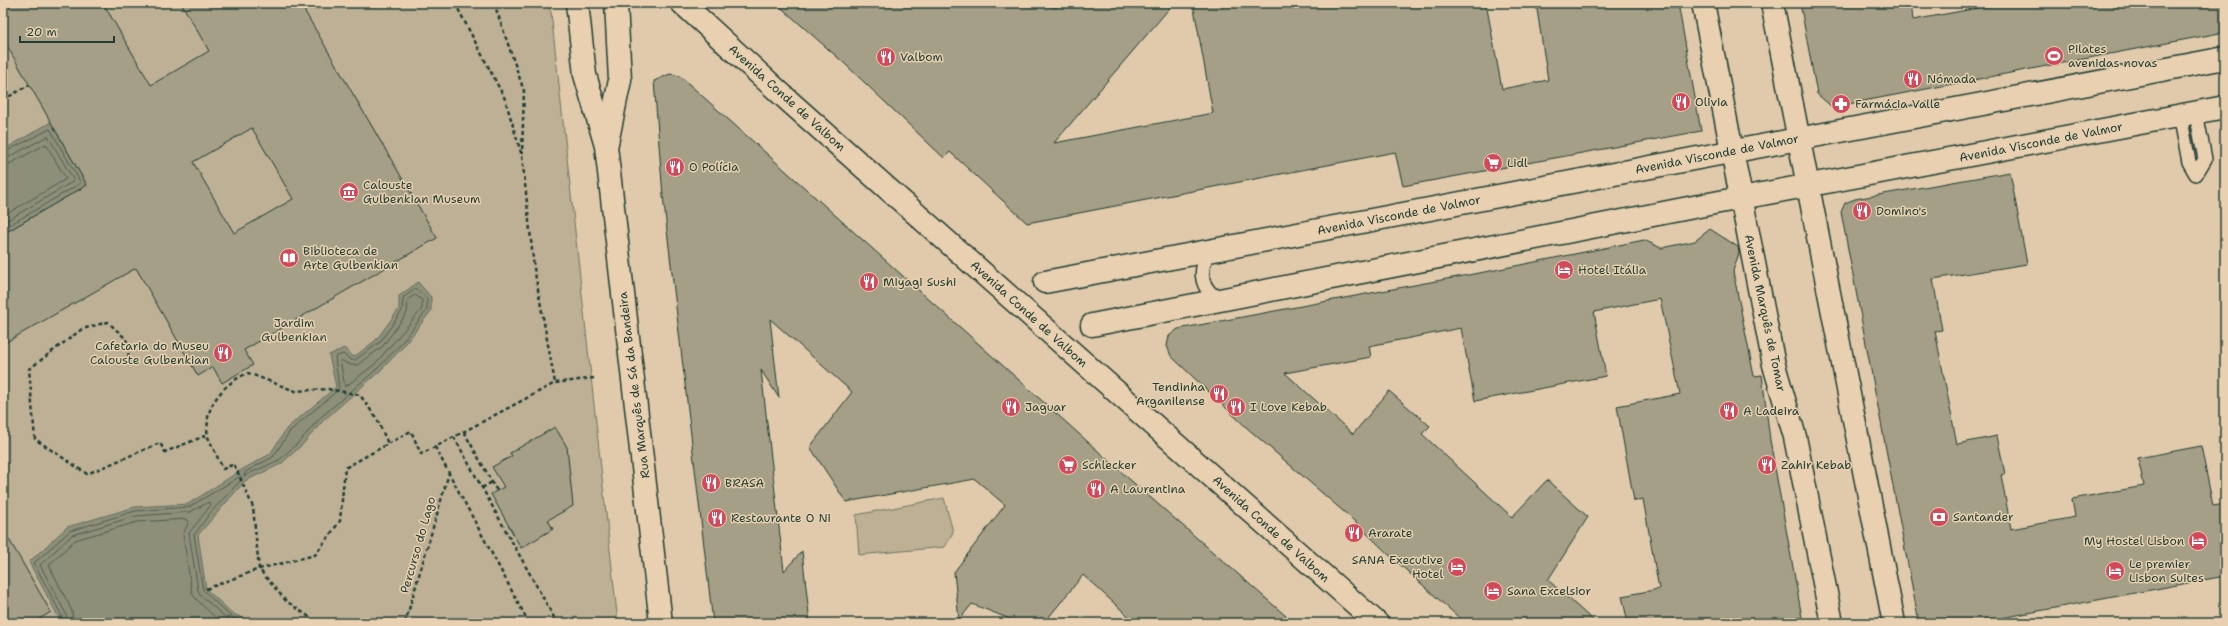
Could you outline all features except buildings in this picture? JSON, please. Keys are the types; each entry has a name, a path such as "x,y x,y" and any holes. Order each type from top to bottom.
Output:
{"street":[{"name":"Rua Marquês de Sá da Bandeira","path":"577,3 585,75 606,146 661,623"},
{"name":"Rua Marquês de Sá da Bandeira","path":"606,146 620,80 616,3"},
{"name":"Avenida Conde de Valbom","path":"682,3 796,107 1377,623"},
{"name":"Avenida Marquês de Tomar","path":"1703,3 1774,365 1795,437 1832,623"},
{"path":"1772,3 1800,139 1894,623"},
{"name":"Avenida Visconde de Valmor","path":"1045,282 2225,58"},
{"name":"Avenida Visconde de Valmor","path":"1092,325 1741,198 2225,107"}],"lane":[{"path":"1209,252 1204,261 1202,279 1209,292 1221,300"}],"path":[{"path":"455,3 505,99 522,156"},
{"path":"494,3 524,90 522,156 534,268 555,382"},
{"path":"3,100 29,85"},
{"path":"130,364 126,338 108,322 82,328 30,369 35,439 86,474 160,443 165,452 207,435"},
{"path":"313,623 308,616 286,601 259,569 253,507 234,464 223,469 207,435 208,414 221,391 231,382 248,373 295,392 328,389 360,395 377,419 388,444"},
{"path":"206,589 259,569 315,555 340,521 345,468 411,431 421,454 555,382 594,378"},
{"path":"464,432 497,491"},
{"path":"454,437 557,623"},
{"path":"435,447 528,623"},
{"name":"Percurso do Lago","path":"405,623 449,473"},
{"path":"482,488 492,482"}],"green space":[{"name":"Jardim Gulbenkian","path":"3,3 547,3 551,12 618,623 3,623"},
{"path":"944,498 953,532 945,547 859,555 856,515"}],"water":[{"path":"51,122 87,185 3,234 3,150"},
{"path":"418,282 431,297 431,311 403,347 381,370 323,421 303,444 281,464 245,481 198,535 206,589 232,613 253,623 54,623 59,618 29,562 67,527 135,507 188,504 243,469 270,454 287,428 336,387 329,355 344,348 354,357 376,340 399,309 399,296"}],"place":[{"name":"Pilates avenidas novas","path":"2054,56"},
{"name":"Valbom","path":"886,57"},
{"name":"Nómada","path":"1913,79"},
{"name":"Olivia","path":"1681,102"},
{"name":"Farmácia Valle","path":"1841,104"},
{"name":"Lidl","path":"1493,163"},
{"name":"O Polícia","path":"675,167"},
{"name":"Calouste Gulbenkian Museum","path":"349,192"},
{"name":"Domino's","path":"1862,211"},
{"name":"Biblioteca de Arte Gulbenkian","path":"289,258"},
{"name":"Hotel Itália","path":"1564,270"},
{"name":"Miyagi Sushi","path":"869,282"},
{"name":"Cafetaria do Museu Calouste Gulbenkian","path":"223,353"},
{"name":"Tendinha Arganilense","path":"1219,394"},
{"name":"Jaguar","path":"1011,407"},
{"name":"I Love Kebab","path":"1236,407"},
{"name":"A Ladeira","path":"1729,411"},
{"name":"Schlecker","path":"1068,465"},
{"name":"Zahir Kebab","path":"1767,465"},
{"name":"BRASA","path":"711,483"},
{"name":"A Laurentina","path":"1096,489"},
{"name":"Santander","path":"1939,517"},
{"name":"Restaurante O Ni","path":"717,518"},
{"name":"Ararate","path":"1354,533"},
{"name":"My Hostel Lisbon","path":"2198,541"},
{"name":"SANA Executive Hotel","path":"1457,567"},
{"name":"Le premier Lisbon Suites","path":"2115,571"},
{"name":"Sana Excelsior","path":"1493,591"}]}
